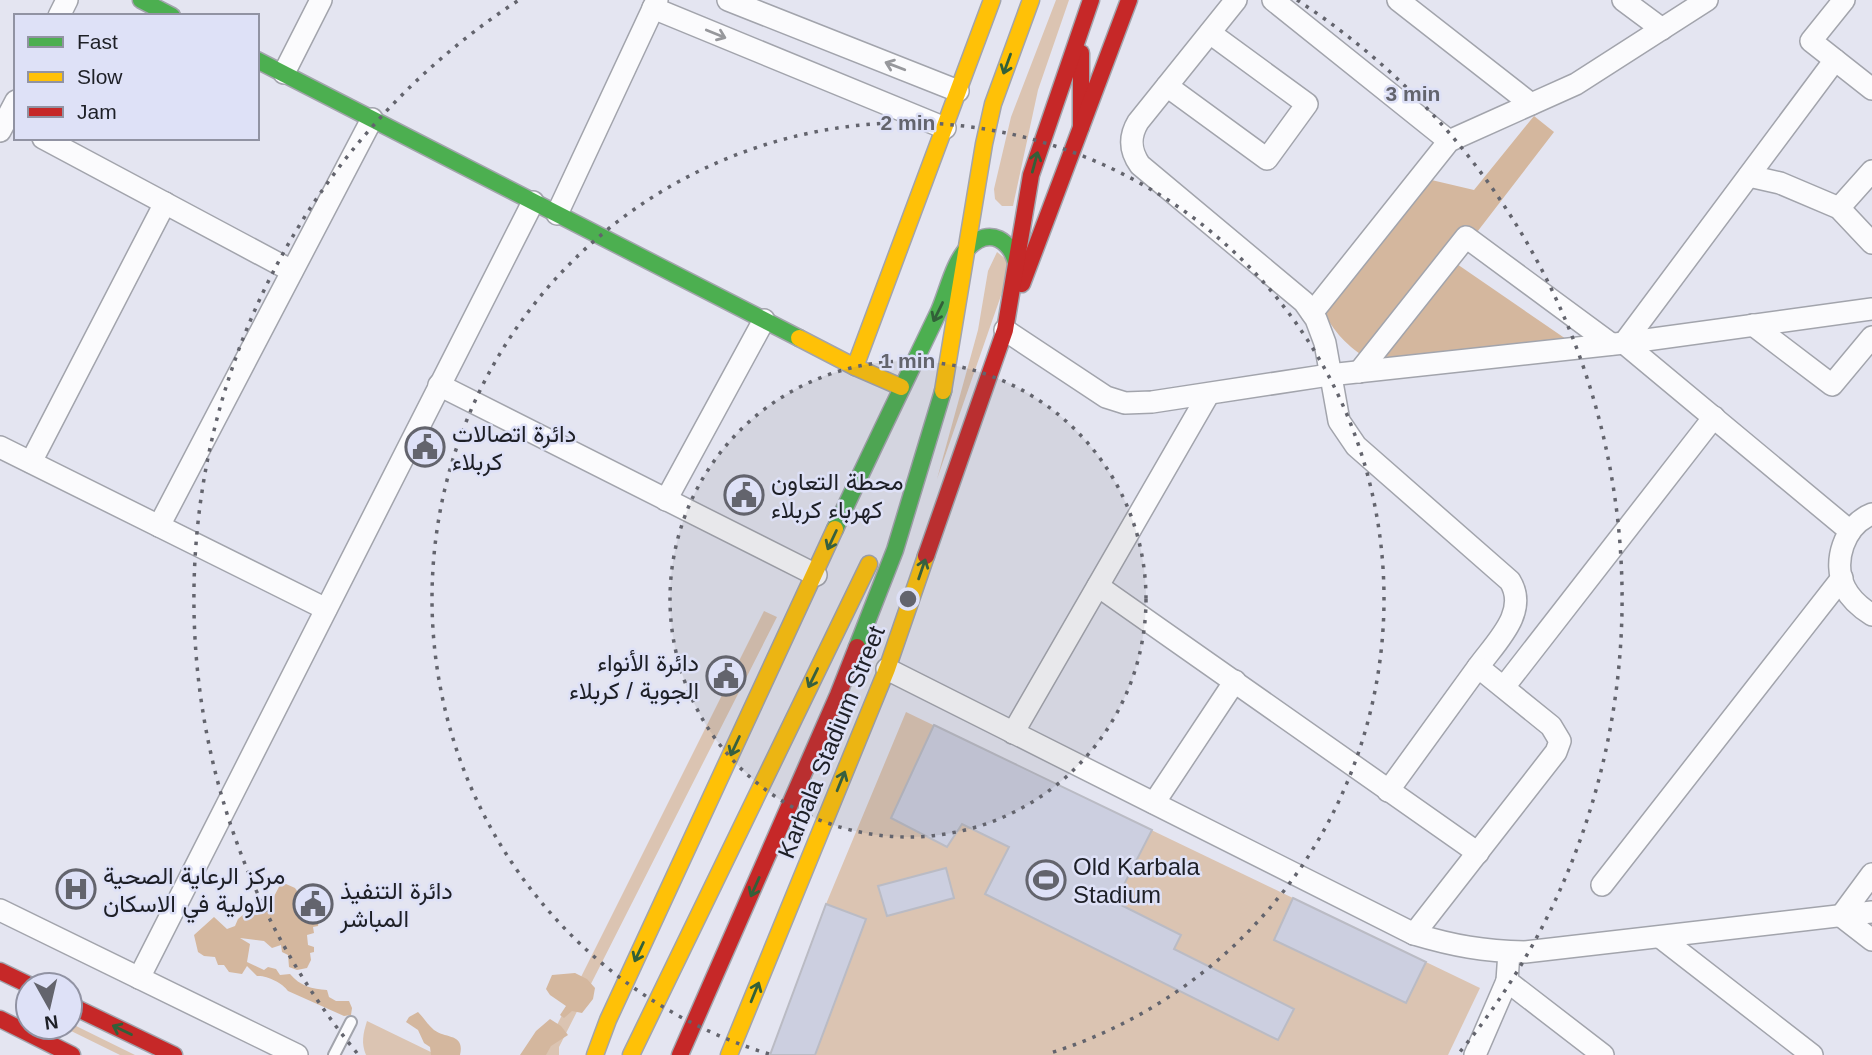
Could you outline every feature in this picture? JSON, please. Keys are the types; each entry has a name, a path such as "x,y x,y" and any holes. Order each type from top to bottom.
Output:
{"main road":[{"path":"141,0 168,14"},
{"path":"855,367 992,0"},
{"name":"Karbala Stadium Street","path":"680,1055 863,635 895,550 943,393 993,104 1031,0"},
{"name":"Karbala Stadium Street","path":"729,1055 887,669 1005,330 1038,150 1091,0"},
{"path":"1005,330 1129,0"},
{"path":"1081,127 1082,26"},
{"path":"259,61 855,367 901,387"},
{"path":"979,176 979,186 988,204"},
{"path":"1007,212 1026,208"},
{"path":"596,1055 608,1020 966,249 983,238 1004,240 1012,247 1017,267"},
{"path":"631,1055 879,544 936,415"},
{"path":"84,1012 174,1055"},
{"path":"0,1019 72,1055"},
{"path":"586,1055 608,1020"}],"street":[{"path":"284,73 321,0"},
{"path":"728,0 958,91"},
{"path":"1236,0 1134,128 1131,144 1136,159 1304,302 1316,319 1325,343 1339,421 1356,446 1505,575 1514,588 1516,611 1388,791"},
{"path":"1273,0 1449,141"},
{"path":"1398,0 1531,104"},
{"path":"1623,0 1662,29"},
{"path":"1312,313 1449,141 1576,84 1707,0"},
{"path":"1844,0 1811,41 1872,89"},
{"path":"557,214 655,4 945,128"},
{"path":"1167,86 1267,159 1307,104 1210,33"},
{"path":"1617,343 1749,176 1835,60"},
{"path":"159,526 372,119"},
{"path":"47,140 292,271"},
{"path":"1839,208 1872,170"},
{"path":"1749,176 1780,183 1839,208 1872,243"},
{"path":"139,978 533,202"},
{"path":"32,462 164,203"},
{"path":"1359,372 1466,237 1617,343 1714,417 1850,531"},
{"path":"1005,330 1106,397 1125,403 1208,395 1329,375 1617,343 1872,309"},
{"path":"666,500 764,320"},
{"path":"1753,325 1832,385 1872,337"},
{"path":"439,385 816,575"},
{"path":"1013,733 1208,395"},
{"path":"1504,687 1714,417"},
{"path":"0,447 326,609"},
{"path":"1872,514 1850,531 1841,549 1839,569 1845,589 1857,606 1872,615"},
{"path":"1602,885 1842,578"},
{"path":"1098,586 1478,853"},
{"path":"1414,934 1556,752 1560,741 1555,730 1478,667"},
{"path":"887,669 1414,934 1450,945 1486,951 1525,952 1872,912"},
{"path":"1154,803 1235,681"},
{"path":"1841,916 1872,874"},
{"path":"0,910 297,1055"},
{"path":"1841,916 1872,940"},
{"path":"1660,937 1812,1055"},
{"path":"1475,1055 1507,981 1509,952"},
{"path":"1507,981 1603,1055"}],"lane":[{"path":"334,1055 351,1022"}],"shaded area":[{"path":"1056,0 1069,0 1038,90 1013,206 1002,206 995,199 994,189 1011,117"},
{"path":"1534,116 1554,132 1454,262 1566,339 1376,365 1345,341 1322,310 1423,178 1474,190"},
{"path":"997,252 1012,264 937,479 978,330 988,271"},
{"path":"764,611 777,617 559,1047 559,1055 542,1055"},
{"name":"Old Karbala Stadium","path":"906,712 1480,988 1448,1055 770,1055 826,904"},
{"path":"286,884 295,888 302,898 312,897 317,902 316,911 320,912 318,926 313,927 314,933 307,935 308,945 314,947 314,952 310,953 311,960 307,968 297,970 289,967 288,955 282,952 281,945 272,948 264,941 240,938 250,944 247,962 264,970 268,967 276,969 280,975 290,974 307,986 327,990 329,997 336,1001 349,1001 351,1015 344,1016 288,991 274,980 257,976 247,966 242,974 229,972 224,965 218,965 215,957 204,956 198,952 194,935 214,917 227,929 235,926 244,914 258,915 265,905 271,902 280,885"},
{"path":"575,973 587,979 595,988 593,999 582,1013 572,1011 564,1018 560,1015 566,1006 546,989 552,975"},
{"path":"418,1012 434,1030 460,1043 460,1055 431,1055 430,1047 424,1043 418,1030 406,1022"},
{"path":"550,1019 568,1035 551,1046 546,1055 520,1055 536,1031"},
{"path":"367,1021 437,1055 366,1055 363,1038"},
{"path":"84,1030 135,1055 120,1055 84,1037"}],"building":[{"path":"934,725 1152,830 1115,902 1181,935 1174,949 1294,1009 1278,1040 985,894 1009,847 962,824 947,847 891,818"},
{"path":"946,868 954,898 887,916 878,886"},
{"path":"1293,898 1426,962 1406,1003 1274,940"},
{"path":"826,904 866,919 815,1055 770,1055"}],"traffic: fast":[{"path":"141,0 168,14"},
{"path":"259,61 799,338"},
{"path":"835,529 939,311 963,254 976,241 992,237 1005,243 1017,267"},
{"path":"857,647 895,550 943,391"}],"traffic: slow":[{"path":"855,367 992,0"},
{"path":"943,391 993,104 1031,0"},
{"path":"799,338 901,387"},
{"path":"595,1055 608,1020 835,529"},
{"path":"729,1055 887,669 926,556"},
{"path":"631,1055 869,564"}],"traffic: jam":[{"path":"926,556 1005,330 1031,175 1091,0"},
{"path":"1022,284 1129,0"},
{"path":"1081,53 1081,127"},
{"path":"680,1055 857,647"},
{"path":"0,971 14,978"},
{"path":"84,1012 174,1055"},
{"path":"0,1019 72,1055"}],"place":[{"name":"دائرة اتصالات كربلاء","path":"425,447"},
{"name":"محطة التعاون كهرباء كربلاء","path":"744,495"},
{"name":"دائرة الأنواء الجوية / كربلاء","path":"726,676"},
{"name":"Old Karbala Stadium","path":"1046,880"},
{"name":"مركز الرعاية الصحية الاولية في الاسكان","path":"76,889"},
{"name":"دائرة التنفيذ المباشر","path":"313,904"}]}
